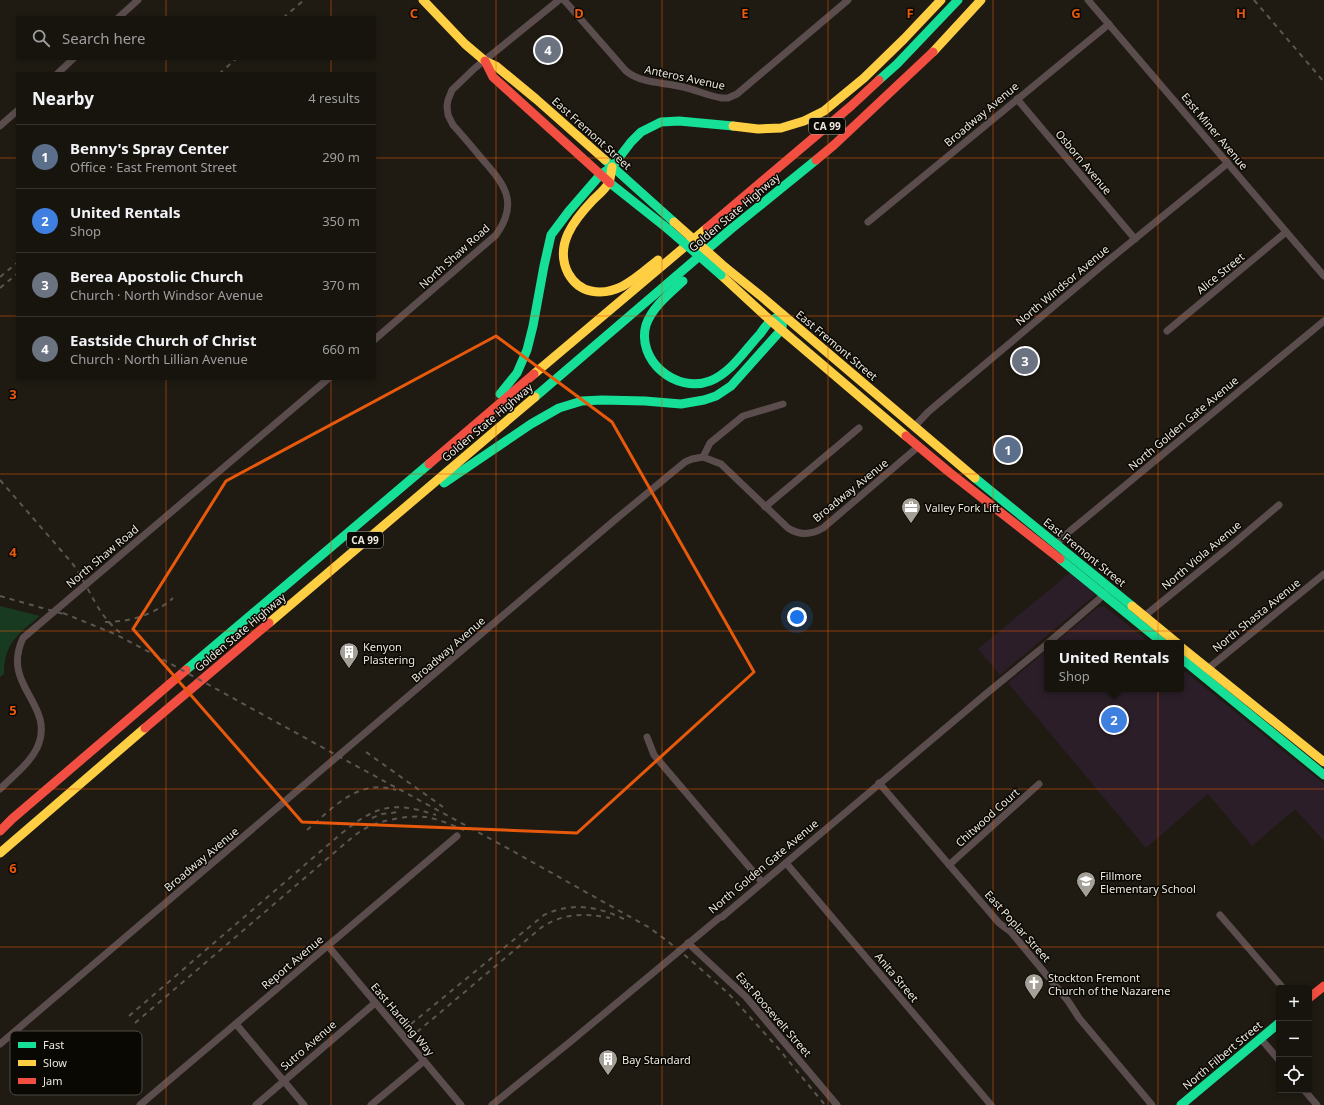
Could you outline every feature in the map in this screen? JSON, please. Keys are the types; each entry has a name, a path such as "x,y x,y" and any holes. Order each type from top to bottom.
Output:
{"main road":[{"name":"East Fremont Street","path":"423,0 465,44 485,61 496,66 536,99 612,167 671,226 723,271 783,315 914,427 1056,544 1107,591"},
{"path":"436,460 502,393 522,366 530,343 551,235 569,211 601,174 612,167 631,142 641,132 661,122 679,121 758,129 781,128 804,121 824,111 864,78 941,0"},
{"name":"Golden State Highway","path":"0,831 12,819 390,497 436,460 530,378 852,106 897,64 958,0"},
{"name":"Golden State Highway","path":"0,852 731,229 834,145 944,41 981,0"},
{"name":"East Fremont Street","path":"485,61 493,77 610,182 671,226"},
{"path":"612,167 610,182 578,217 568,231 564,241 564,264 570,276 577,285 587,290 608,292 626,284 676,246 689,244"},
{"path":"731,229 720,247 675,288 646,324 645,338 648,352 657,368 672,380 690,384 708,383 714,381 724,374 772,321 783,315"},
{"name":"East Fremont Street","path":"723,271 772,321 906,436 967,486 1107,591 1141,619 1172,640"},
{"path":"397,514 531,424 559,408 582,401 602,400 681,404 704,400 716,396 731,386 782,329 783,315"},
{"path":"906,436 914,427"},
{"name":"East Fremont Street","path":"1141,619 1160,640"},
{"path":"1184,650 1204,671 1324,775"},
{"path":"1184,660 1204,671 1324,762"},
{"path":"1312,996 1324,986"},
{"name":"North Filbert Street","path":"1185,1104 1276,1026"}],"street":[{"path":"120,16 138,0"},
{"name":"North Shaw Road","path":"376,338 496,235 505,221 508,203 502,184 453,125 447,111 448,100 452,90 467,76 559,0"},
{"name":"Anteros Avenue","path":"564,0 632,76 643,80 684,87 722,98 728,98 737,94 848,0"},
{"name":"East Miner Avenue","path":"1088,0 1324,276"},
{"name":"Broadway Avenue","path":"868,222 1108,24"},
{"path":"59,72 72,60"},
{"name":"Osborn Avenue","path":"1017,99 1135,239"},
{"path":"0,126 16,112"},
{"name":"North Windsor Avenue","path":"914,427 928,412 1228,163"},
{"name":"Alice Street","path":"1167,330 1286,232"},
{"name":"North Golden Gate Avenue","path":"1056,544 1324,321"},
{"name":"North Shaw Road","path":"0,788 26,764 36,748 40,738 40,726 37,715 16,682 12,671 13,655 23,638 326,380"},
{"path":"703,457 710,443 743,416 783,404"},
{"path":"765,506 859,428"},
{"name":"Broadway Avenue","path":"15,1031 677,468 692,459 703,457 712,459 726,468 792,531 800,534 814,533 823,528 920,446"},
{"name":"North Viola Avenue","path":"1141,619 1279,505"},
{"name":"North Shasta Avenue","path":"1204,671 1324,574"},
{"name":"North Golden Gate Avenue","path":"1051,640 1094,604 1107,591"},
{"name":"North Golden Gate Avenue","path":"492,1105 786,863 879,783 1044,645"},
{"path":"647,737 652,751 657,758 762,882"},
{"name":"East Poplar Street","path":"879,783 999,924 1011,932 1068,1001 1079,1018 1152,1105"},
{"name":"Chitwood Court","path":"949,865 1039,784"},
{"name":"Report Avenue","path":"144,1104 457,836"},
{"name":"Anita Street","path":"786,863 991,1105"},
{"path":"1220,915 1280,985"},
{"name":"East Roosevelt Street","path":"688,943 746,997 837,1105"},
{"name":"East Harding Way","path":"328,946 461,1105"},
{"name":"Sutro Avenue","path":"256,1105 375,1003"},
{"path":"236,1024 304,1105"},
{"name":"Broadway Avenue","path":"0,1044 10,1035"},
{"path":"1261,1038 1277,1057"},
{"path":"371,1105 424,1061"},
{"path":"1307,1093 1317,1105"}],"highlighted area":[{"path":"496,336 612,422 754,672 577,833 302,822 133,629 226,481"}],"shaded area":[{"path":"1072,571 1090,586 1095,595 1000,675 978,649"},
{"path":"1104,606 1146,640 1059,640 1097,608"},
{"path":"1044,653 1044,692 1184,692 1184,670 1324,784 1324,841 1295,809 1252,846 1208,794 1146,848 1008,683"}],"green space":[{"path":"0,606 40,616 25,628 14,640 7,654 4,674 0,677"}],"railway":[{"path":"285,16 304,0"},
{"path":"1254,0 1324,82"},
{"path":"221,72 235,60"},
{"path":"0,277 16,264"},
{"path":"0,288 16,275"},
{"path":"0,480 72,563 100,610 113,626 122,634"},
{"path":"0,596 67,615"},
{"path":"105,622 124,621 150,613 166,604 173,598"},
{"path":"63,613 115,634 151,653 650,928 679,950 728,993 778,1048 825,1105"},
{"path":"366,752 443,807"},
{"path":"307,830 347,797 358,792 370,788 382,787 396,790"},
{"path":"129,1016 342,833 365,816 386,808 397,807 408,808 436,815"},
{"path":"372,818 382,814 399,812"},
{"path":"135,1023 348,841 363,830 374,824 404,817 426,817 445,822 464,830"},
{"path":"411,1024 544,915 566,908 576,907 597,909 628,921"},
{"path":"417,1032 542,927 550,922 574,915 592,915 610,918"}],"traffic: fast":[{"path":"879,80 897,64 958,0"},
{"path":"500,394 517,373 527,350 551,235 569,211 601,174 612,167 631,142 641,132 661,122 679,121 733,126"},
{"path":"605,160 674,222"},
{"path":"535,397 731,229 816,160"},
{"path":"610,183 668,229"},
{"path":"668,229 721,275"},
{"path":"683,281 652,312 646,325 644,338 647,350 653,362 672,378 684,383 697,384 710,381 725,373 769,323 773,319 783,315"},
{"path":"444,483 531,424 559,408 582,401 602,400 681,404 704,400 716,396 731,386 782,329 783,315"},
{"path":"186,670 429,464"},
{"path":"975,478 1132,606"},
{"path":"1060,559 1159,640"},
{"path":"1184,660 1324,775"},
{"path":"1181,1105 1276,1026"}],"traffic: slow":[{"path":"423,0 465,44 485,61 496,66 536,99 605,160"},
{"path":"733,126 758,129 781,128 804,121 824,111 864,78 941,0"},
{"path":"933,52 981,0"},
{"path":"612,167 608,185 579,216 568,234 563,253 564,263 568,273 572,279 584,289 601,292 610,291 619,288 636,278 658,260"},
{"path":"674,222 726,268"},
{"path":"534,374 707,228"},
{"path":"726,268 975,478"},
{"path":"721,275 771,321 906,436"},
{"path":"269,623 535,397"},
{"path":"1132,606 1173,640"},
{"path":"1184,649 1324,762"},
{"path":"0,853 145,728"}],"traffic: jam":[{"path":"816,160 933,52"},
{"path":"485,61 493,77 610,183"},
{"path":"707,228 851,106 879,80"},
{"path":"429,464 534,374"},
{"path":"906,436 949,472 1060,559"},
{"path":"145,728 269,623"},
{"path":"0,831 12,819 186,670"},
{"path":"1312,996 1324,986"}],"place":[{"name":"Eastside Church of Christ","path":"548,50"},
{"name":"Berea Apostolic Church","path":"1025,361"},
{"name":"Benny's Spray Center","path":"1008,450"},
{"name":"Valley Fork Lift","path":"911,524"},
{"name":"Kenyon Plastering","path":"349,669"},
{"name":"United Rentals","path":"1114,720"},
{"name":"Fillmore Elementary School","path":"1086,898"},
{"name":"Stockton Fremont Church of the Nazarene","path":"1034,1000"},
{"name":"Bay Standard","path":"608,1076"}]}
